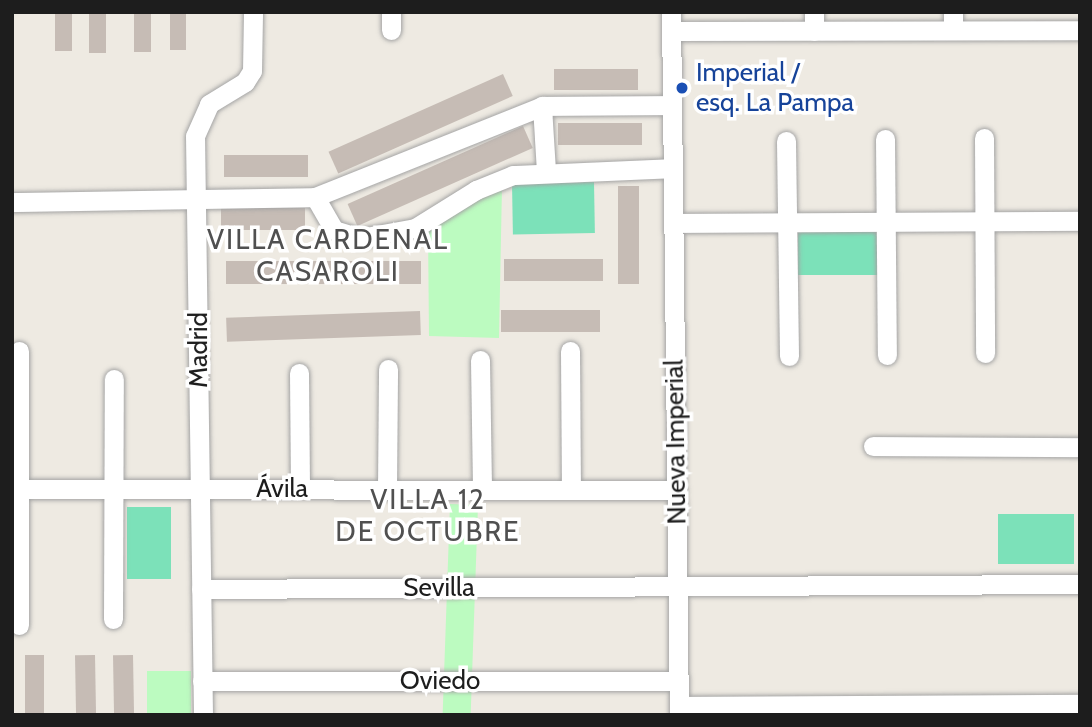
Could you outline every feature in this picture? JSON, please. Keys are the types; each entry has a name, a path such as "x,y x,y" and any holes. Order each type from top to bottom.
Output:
{"street":[{"name":"Madrid","path":"203,715 196,127 209,104 245,82 252,71 253,12"},
{"path":"671,22 953,21 1080,30"},
{"name":"Nueva Imperial","path":"671,22 679,710"},
{"path":"12,202 315,197 542,106 672,105"},
{"path":"542,106 546,171"},
{"path":"984,138 985,353"},
{"path":"885,139 887,355"},
{"path":"786,141 789,356"},
{"path":"315,197 339,234 353,238 390,235 415,228 476,190 513,175 546,171 672,169"},
{"path":"673,223 1080,221"},
{"path":"19,351 16,489 19,625"},
{"path":"570,351 571,490"},
{"path":"480,360 482,490"},
{"path":"387,489 388,369"},
{"path":"299,373 300,489"},
{"path":"113,619 114,379"},
{"path":"873,446 1080,447"},
{"name":"Ávila","path":"16,489 677,490"},
{"name":"Sevilla","path":"201,589 1080,584"},
{"name":"Oviedo","path":"202,681 679,681"},
{"path":"679,710 1080,704"}],"green space":[{"path":"594,182 595,233 513,234 512,183"},
{"path":"502,186 499,338 429,336 428,229 479,195"},
{"path":"798,232 879,232 879,275 798,275"},
{"path":"450,504 478,505 471,715 443,715"},
{"path":"127,507 171,507 171,579 127,579"},
{"path":"998,514 1074,514 1074,564 998,564"},
{"path":"147,671 191,671 191,715 147,715"}],"building":[{"path":"55,12 72,12 72,51 55,51"},
{"path":"89,12 106,12 106,53 89,53"},
{"path":"134,12 151,12 151,52 134,52"},
{"path":"170,12 186,12 186,50 170,50"},
{"path":"554,69 638,69 638,90 554,90"},
{"path":"503,74 513,96 338,174 329,152"},
{"path":"558,123 642,123 642,145 558,145"},
{"path":"523,126 533,148 357,226 348,204"},
{"path":"224,155 308,155 308,177 224,177"},
{"path":"618,186 639,186 639,284 618,284"},
{"path":"221,208 305,208 305,230 221,230"},
{"path":"504,259 603,259 603,281 504,281"},
{"path":"226,261 421,261 421,284 226,284"},
{"path":"501,310 600,310 600,332 501,332"},
{"path":"420,311 421,335 227,342 226,318"},
{"path":"25,655 44,655 44,715 25,715"},
{"path":"75,655 95,655 96,715 76,715"},
{"path":"113,655 133,655 134,715 114,715"}],"place":[{"name":"Imperial / esq. La Pampa","path":"682,88"}],"district":[{"name":"VILLA CARDENAL CASAROLI","path":"328,255"},
{"name":"VILLA 12 DE OCTUBRE","path":"428,515"}]}
